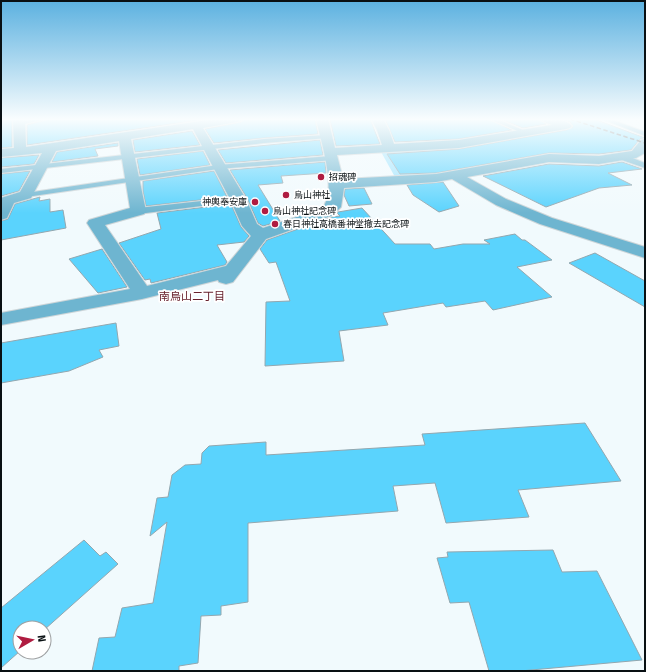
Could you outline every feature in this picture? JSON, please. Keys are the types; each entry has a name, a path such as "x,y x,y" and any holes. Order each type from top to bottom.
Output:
{"street":[{"path":"1,153 27,150"},
{"path":"1,215 7,200 26,195 50,150"},
{"path":"128,150 138,211 95,223 142,293"},
{"path":"210,150 238,199 250,226 260,235"},
{"path":"1,319 142,293 229,274 260,235 327,212 333,207 337,184 329,150"},
{"path":"330,155 369,150"},
{"path":"337,184 456,176 549,158 598,160 636,154 641,150"},
{"path":"456,176 501,202 546,221 645,253"}],"lane":[{"path":"1,171 179,150"},
{"path":"26,195 218,166 330,155"},
{"path":"622,157 645,166"},
{"path":"138,211 238,199"}],"shaded area":[{"path":"380,150 446,150 466,170 446,174 395,177"}],"building":[{"path":"96,150 98,156 52,162 57,152"},
{"path":"135,150 150,150 135,152"},
{"path":"218,150 322,150 323,155 226,163"},
{"path":"439,150 628,150 599,154 549,153 436,173 400,174 387,154"},
{"path":"203,151 210,165 140,175 137,159"},
{"path":"39,155 34,164 1,167 1,158"},
{"path":"325,162 326,173 281,176 283,183 258,185 280,221 263,226 258,223 247,198 230,170"},
{"path":"622,162 642,169 608,173 632,185 599,188 546,207 483,176 549,164 599,166"},
{"path":"30,171 19,191 1,196 1,174"},
{"path":"214,171 227,197 146,206 143,181"},
{"path":"443,182 459,206 439,212 413,195 407,185"},
{"path":"364,188 372,204 349,206 344,195 345,189"},
{"path":"40,197 39,201 50,199 50,212 63,210 66,228 1,240 1,221 8,219 15,204"},
{"path":"231,204 241,227 249,236 244,242 217,245 227,262 225,265 151,283 150,279 145,280 119,243 161,229 157,213"},
{"path":"362,208 395,244 430,244 434,249 463,244 490,244 484,240 515,234 552,260 517,267 552,297 493,310 485,301 446,307 443,303 383,313 388,325 339,331 344,361 265,366 266,302 290,301 276,262 269,263 260,249 267,240 332,217 340,216 337,213 338,212"},
{"path":"102,249 127,287 98,293 69,259"},
{"path":"595,253 645,281 645,307 569,263"},
{"path":"116,323 119,346 99,350 103,357 69,371 1,383 1,343"},
{"path":"585,423 621,481 518,490 529,517 446,523 435,483 393,486 398,511 248,523 248,602 221,606 221,615 201,616 198,663 179,666 179,671 92,671 99,638 115,637 122,608 153,603 167,522 150,536 157,498 168,497 172,475 185,465 201,464 202,453 209,446 266,442 266,455 425,445 422,434"},
{"path":"84,540 100,556 106,552 118,564 52,623 52,620 12,620 12,658 1,668 1,608"},
{"path":"553,550 562,572 597,571 642,660 520,671 489,671 469,602 450,603 437,558 448,557 447,552"}],"place":[{"name":"招魂碑","path":"321,177"},
{"name":"烏山神社","path":"286,195"},
{"name":"神輿奉安庫","path":"255,202"},
{"name":"烏山神社記念碑","path":"265,211"},
{"name":"春日神社高橋番神堂撤去記念碑","path":"275,224"}],"district":[{"name":"南烏山二丁目","path":"192,296"}]}
